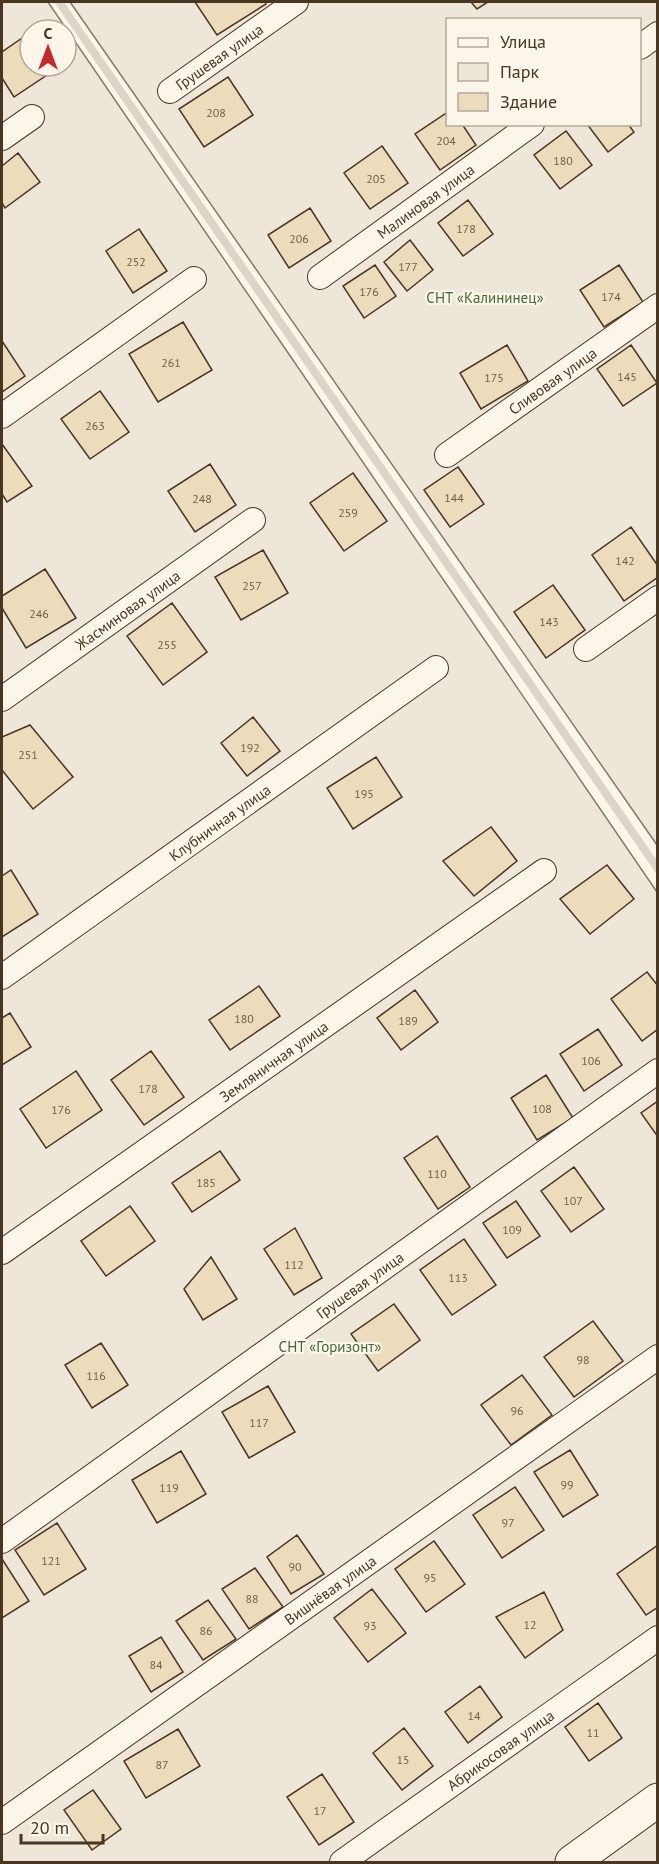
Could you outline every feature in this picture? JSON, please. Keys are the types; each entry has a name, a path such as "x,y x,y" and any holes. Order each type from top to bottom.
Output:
{"street":[{"name":"Грушевая улица","path":"170,90 296,2"},
{"path":"641,45 657,33"},
{"path":"2,138 32,117"},
{"name":"Малиновая улица","path":"320,277 529,126"},
{"path":"2,416 194,279"},
{"name":"Сливовая улица","path":"447,455 657,306"},
{"name":"Жасминовая улица","path":"2,699 253,520"},
{"path":"586,649 657,597"},
{"name":"Клубничная улица","path":"2,976 436,668"},
{"name":"Земляничная улица","path":"2,1252 544,871"},
{"name":"Грушевая улица","path":"2,1541 657,1071"},
{"name":"Вишнёвая улица","path":"2,1822 657,1357"},
{"name":"Абрикосовая улица","path":"342,1863 657,1638"},
{"path":"572,1863 657,1800"}],"green space":[{"name":"СНТ «Горизонт»","path":"2,2 48,2 59,18 18,18 18,78 78,78 78,46 657,892 658,1862 2,1862"},
{"name":"СНТ «Калининец»","path":"70,2 657,2 657,845"}],"building":[{"path":"195,2 265,2 266,4 217,35"},
{"path":"471,2 488,2 477,9"},
{"path":"18,41 18,78 42,78 14,97 2,78 2,52"},
{"path":"228,77 253,115 204,147 179,109"},
{"path":"446,113 446,126 463,126 476,145 440,170 415,134"},
{"path":"588,126 630,126 634,132 608,152"},
{"path":"566,131 592,165 560,189 534,155"},
{"path":"382,146 408,183 370,209 344,173"},
{"path":"18,153 40,182 5,208 2,203 2,166"},
{"path":"468,200 493,234 463,256 438,223"},
{"path":"310,208 331,241 289,268 268,235"},
{"path":"139,229 167,271 133,293 106,251"},
{"path":"410,240 433,270 407,291 384,262"},
{"path":"375,265 396,296 364,318 343,286"},
{"path":"619,265 643,302 604,327 580,290"},
{"path":"183,322 212,370 158,402 129,354"},
{"path":"2,341 25,376 2,392"},
{"path":"507,345 528,381 481,409 460,373"},
{"path":"631,345 657,383 623,406 597,369"},
{"path":"100,391 129,432 90,459 61,419"},
{"path":"2,444 32,486 7,502 2,494"},
{"path":"210,464 236,505 195,532 168,491"},
{"path":"458,467 484,504 450,527 424,490"},
{"path":"353,473 387,521 344,551 310,503"},
{"path":"631,527 658,566 658,577 624,601 592,555"},
{"path":"263,550 288,593 241,620 215,577"},
{"path":"45,569 76,618 26,648 2,608 2,596"},
{"path":"553,585 585,630 546,658 514,612"},
{"path":"172,603 207,652 163,685 127,636"},
{"path":"253,717 280,751 247,776 221,743"},
{"path":"30,725 73,777 33,809 2,770 2,737"},
{"path":"376,757 402,797 353,829 327,788"},
{"path":"491,827 517,861 474,896 443,861"},
{"path":"607,865 634,899 590,934 560,899"},
{"path":"11,870 38,914 2,937 2,876"},
{"path":"647,972 658,986 658,1029 642,1041 611,999"},
{"path":"259,986 280,1016 230,1050 209,1020"},
{"path":"415,990 438,1022 401,1050 377,1018"},
{"path":"10,1013 31,1047 2,1065 2,1018"},
{"path":"598,1029 622,1065 584,1091 560,1054"},
{"path":"151,1051 184,1097 144,1125 111,1080"},
{"path":"76,1071 102,1110 46,1148 20,1109"},
{"path":"546,1075 573,1118 537,1140 511,1098"},
{"path":"658,1101 658,1137 641,1113"},
{"path":"437,1136 470,1187 438,1209 404,1158"},
{"path":"220,1151 240,1180 192,1212 172,1183"},
{"path":"574,1167 604,1209 571,1232 541,1191"},
{"path":"516,1201 540,1236 507,1258 483,1223"},
{"path":"130,1206 155,1241 106,1276 81,1241"},
{"path":"295,1228 322,1278 294,1295 264,1249"},
{"path":"464,1239 496,1285 452,1315 420,1270"},
{"path":"211,1257 237,1299 203,1320 184,1289"},
{"path":"394,1304 420,1340 378,1371 351,1334"},
{"path":"593,1321 623,1361 574,1397 544,1357"},
{"path":"101,1343 128,1385 92,1408 65,1365"},
{"path":"522,1375 552,1415 511,1445 481,1405"},
{"path":"268,1386 295,1432 249,1458 222,1412"},
{"path":"570,1450 598,1495 563,1517 534,1472"},
{"path":"181,1451 206,1494 157,1523 132,1480"},
{"path":"515,1487 544,1530 502,1558 473,1515"},
{"path":"57,1523 86,1569 44,1595 15,1550"},
{"path":"297,1535 324,1574 291,1594 267,1557"},
{"path":"434,1541 465,1584 426,1612 395,1569"},
{"path":"658,1545 658,1607 646,1615 617,1574"},
{"path":"2,1559 29,1601 2,1618"},
{"path":"255,1568 283,1607 249,1629 222,1589"},
{"path":"372,1589 406,1633 368,1662 334,1618"},
{"path":"544,1592 563,1630 525,1658 496,1617"},
{"path":"208,1600 236,1639 203,1660 176,1621"},
{"path":"161,1637 183,1672 151,1692 129,1656"},
{"path":"480,1686 502,1717 468,1743 445,1712"},
{"path":"598,1703 622,1738 589,1761 565,1727"},
{"path":"404,1728 433,1766 402,1790 373,1753"},
{"path":"178,1729 200,1766 146,1798 124,1761"},
{"path":"322,1774 354,1822 319,1845 287,1797"},
{"path":"93,1790 121,1829 92,1850 64,1810"}],"waterway":[{"path":"59,2 658,869"}]}
